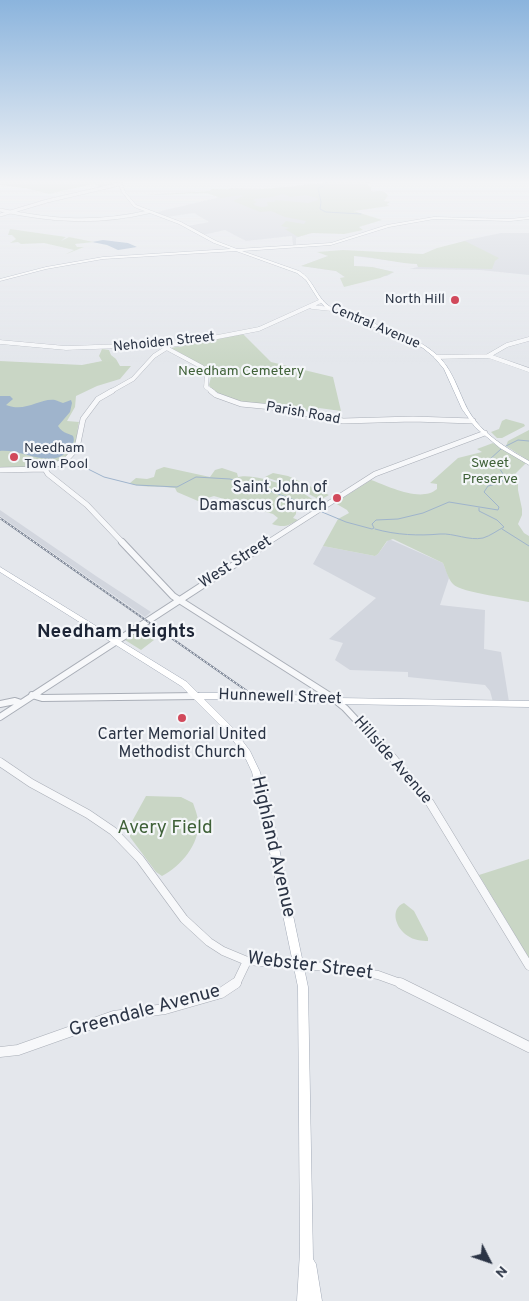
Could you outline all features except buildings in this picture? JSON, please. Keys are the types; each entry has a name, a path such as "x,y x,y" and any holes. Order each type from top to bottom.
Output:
{"main road":[{"name":"Central Avenue","path":"216,243 235,250 246,251 304,275 310,281 321,302 331,309 411,341 436,357 454,380 464,408 473,421 486,434 529,463"},
{"path":"246,251 339,243"},
{"path":"0,280 46,268 103,258 235,250"},
{"name":"Highland Avenue","path":"0,569 178,680 230,729 256,772 299,965 303,998 307,1252 304,1301"},
{"name":"Hunnewell Street","path":"197,696 243,695 337,701 529,704"},
{"name":"Highland Avenue","path":"307,1252 315,1301"}],"street":[{"name":"Nehoiden Street","path":"0,342 75,348 163,347 257,330 321,302"},
{"path":"308,307 331,309"},
{"path":"488,356 508,345 529,339"},
{"path":"0,470 45,469 65,461 77,448 84,419 98,399 133,379 163,347"},
{"name":"Parish Road","path":"163,347 184,356 206,370 208,374 206,387 212,393 241,404 272,407 300,414 350,421 418,419 473,421"},
{"path":"436,357 488,356 529,370"},
{"name":"West Street","path":"0,717 115,640 374,474 486,434"},
{"name":"Hillside Avenue","path":"45,469 87,505 178,600 337,701 393,758 430,803 529,966"},
{"name":"Hunnewell Street","path":"32,695 41,698 197,696"},
{"path":"0,704 14,701 21,703"},
{"name":"Webster Street","path":"0,762 31,783 106,825 134,852 175,909 192,927 223,951 247,961 359,971 387,978 529,1047"},
{"name":"Greendale Avenue","path":"0,1052 18,1050 114,1016 165,1009 221,993 236,984 247,961"}],"shaded area":[{"path":"458,243 529,243 529,275 480,270 409,269 418,267 417,264 354,256 354,266 372,267 394,272 387,276 346,278 336,271 301,266 336,253 416,258"},
{"path":"0,510 151,612 145,617 0,516"},
{"path":"389,539 443,563 449,578 440,605 485,610 484,649 501,652 509,702 493,702 490,691 485,685 408,677 408,672 350,670 335,660 343,643 329,639 376,598 313,564 323,546 375,556"}],"green space":[{"path":"19,243 87,243 75,244 77,247 84,247 64,255 74,250 44,243"},
{"path":"458,243 468,243 499,258 495,261 492,269 418,267 417,264 354,256 354,266 372,267 394,272 380,278 344,287 340,278 345,277 336,271 301,266 328,256 317,252 343,250 423,254"},
{"name":"Needham Cemetery","path":"243,334 271,362 333,377 341,411 319,408 315,415 258,406 227,397 216,392 209,385 212,373 210,370 171,348"},
{"path":"102,349 109,350 120,366 131,366 120,379 97,386 76,396 75,407 67,421 79,422 76,442 69,454 62,461 42,467 0,468 0,361 82,365 102,361 99,356"},
{"path":"506,419 524,424 525,426 502,438 497,438 491,432 499,429 502,421"},
{"name":"Sweet Preserve","path":"529,430 529,461 506,446 508,441"},
{"path":"493,443 526,463 514,475 518,482 522,509 522,515 518,524 524,533 529,536 529,602 477,593 458,587 450,580 443,563 393,539 387,541 375,556 323,546 338,519 349,513 335,503 371,480 404,492 414,494 430,493 437,489 437,484 430,483 458,458 482,452 477,449"},
{"path":"164,467 210,477 215,470 222,468 237,473 238,477 255,477 290,487 316,502 308,507 296,509 296,514 293,518 298,520 289,525 280,526 272,524 278,518 273,514 214,496 198,501 177,492 175,488 139,486 130,483 136,478 147,479 154,477 156,470"},
{"path":"273,473 288,476 329,495 320,500 296,487 265,477"},
{"path":"139,629 154,640 141,650 125,640"},
{"name":"Avery Field","path":"146,796 181,797 193,803 198,817 196,838 188,854 162,876 156,872 130,837 130,825"},
{"path":"529,859 529,958 479,875"},
{"path":"404,903 414,911 428,941 412,938 400,929 396,914 399,906"}],"water":[{"path":"96,243 126,243 137,247 118,250"},
{"path":"0,396 10,396 13,399 6,405 13,407 49,400 63,403 71,400 70,412 58,426 64,432 73,436 72,446 64,454 48,459 10,451 0,451"}],"waterway":[{"path":"506,446 518,440 529,441"},
{"path":"322,512 346,522 372,529 374,528 372,524 376,520 398,519 423,513 449,502 498,510 499,507 484,492 488,486 501,483 505,477 496,463 489,460 501,449"},
{"path":"88,469 104,477 136,485 177,487 196,477 230,479 262,488 316,508"},
{"path":"375,529 399,534 445,534 478,539 486,537 504,527 497,520 479,511 479,508"},
{"path":"502,529 529,546"}],"railway":[{"path":"0,518 247,691"}],"place":[{"name":"North Hill","path":"455,300"},
{"name":"Needham Town Pool","path":"14,457"},
{"name":"Saint John of Damascus Church","path":"337,498"},
{"name":"Carter Memorial United Methodist Church","path":"182,718"}],"district":[{"name":"Needham Heights","path":"116,633"}]}
